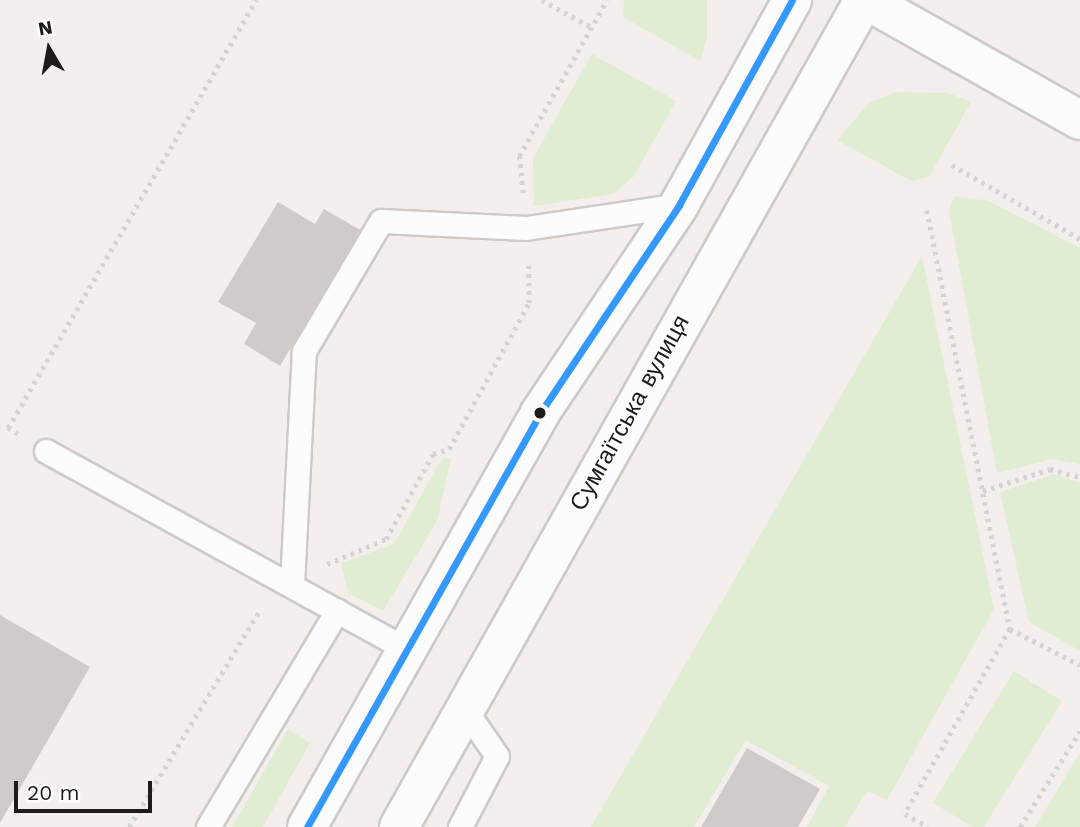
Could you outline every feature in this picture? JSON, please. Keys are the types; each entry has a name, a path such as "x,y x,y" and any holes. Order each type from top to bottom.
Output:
{"main road":[{"path":"307,827 540,412 678,205 792,0"},
{"path":"865,0 1080,120"},
{"name":"Сумгаїтська вулиця","path":"399,827 466,711 785,133 865,0"}],"lane":[{"path":"292,584 304,351 381,221 527,228 678,205"},
{"path":"46,451 408,650"},
{"path":"208,827 337,611"},
{"path":"460,827 497,756 466,711"}],"path":[{"path":"46,451 8,428 256,0"},
{"path":"542,0 592,27"},
{"path":"129,827 255,614 292,584 346,552 386,539 433,454 449,449 529,303 527,228 519,156 607,0"},
{"path":"952,165 1080,239"},
{"path":"927,211 1010,629 905,814 928,827"},
{"path":"983,491 1050,469 1080,477"},
{"path":"1010,629 1080,666"},
{"path":"1020,827 1080,731"}],"green space":[{"path":"624,0 707,0 707,38 700,61 623,17"},
{"path":"592,54 676,101 634,176 613,194 534,206 533,158"},
{"path":"897,92 948,93 971,102 929,177 911,181 837,140 870,102"},
{"path":"954,196 989,201 1080,248 1080,464 1052,459 997,473 949,211"},
{"path":"922,256 994,609 887,800 867,791 845,827 807,827 829,786 746,740 694,827 591,827"},
{"path":"442,458 451,459 437,521 383,611 348,593 341,563 394,544"},
{"path":"1054,474 1080,483 1080,651 1029,622 1000,492"},
{"path":"1014,671 1062,701 984,827 973,827 933,803"},
{"path":"288,729 310,743 263,827 232,827"},
{"path":"1080,753 1080,827 1035,827"}],"building":[{"path":"278,202 315,224 324,209 360,230 280,366 244,344 256,323 218,302"},
{"path":"0,615 90,667 0,823"},
{"path":"747,748 820,789 798,827 701,827"}],"transit line":[{"path":"307,827 540,413 679,205 792,0"}]}
